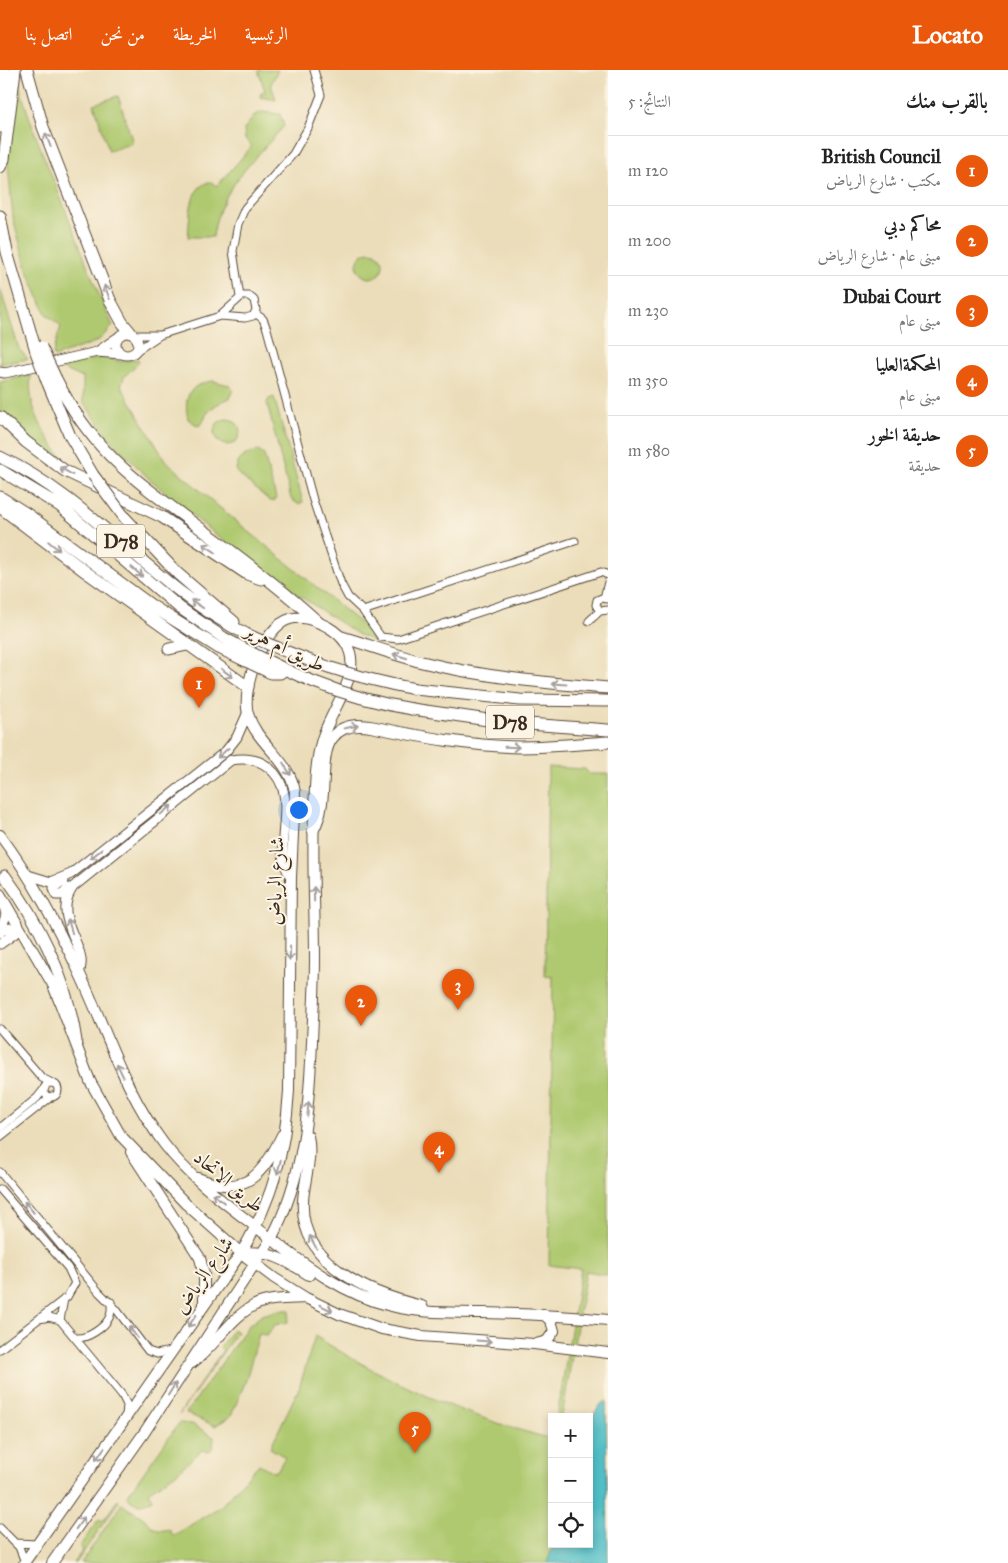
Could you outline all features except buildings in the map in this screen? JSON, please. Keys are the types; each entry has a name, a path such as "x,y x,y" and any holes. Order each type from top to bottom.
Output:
{"main road":[{"path":"0,129 4,70"},
{"path":"0,167 4,159 15,70"},
{"path":"28,70 43,127 110,300 122,322 133,334"},
{"path":"0,216 7,252 26,314 70,436 93,475 125,518 164,561 228,616 242,632"},
{"path":"51,380 85,427 130,477 266,578 318,622"},
{"path":"0,416 26,442 65,470 162,517 247,574 256,578 266,578"},
{"name":"طريق أم هرير","path":"0,457 66,495 166,581 242,632 295,656 335,671 415,689 520,700 608,701"},
{"name":"طريق أم هرير","path":"0,470 60,506 222,643 271,673 280,674 284,670 342,693 412,709 502,722 608,730"},
{"path":"0,497 27,514 152,606 222,643"},
{"path":"0,507 187,645 248,687"},
{"name":"شارع الرياض","path":"25,1562 204,1303 241,1253 263,1214 274,1187 287,1126 291,877 295,792 290,772 260,735 248,712 248,687 257,658 275,628 282,622 298,617 318,622 342,636 351,652 350,675 328,722 319,750 315,777 315,960 306,1129 291,1193 279,1224 256,1264 186,1366 144,1433 52,1563"},
{"path":"342,636 397,655 467,672 538,682 608,688"},
{"path":"169,649 187,645"},
{"path":"314,830 322,808 328,745 332,738 345,727 363,725 436,740 498,746 542,747 608,742"},
{"name":"طريق الاتحاد","path":"0,835 28,875 50,913 79,972 120,1070 133,1096 164,1143 189,1173 271,1239 313,1270 355,1294 407,1310 543,1314 607,1320"},
{"path":"5,876 37,924 58,967 68,998 76,1041"},
{"path":"1,896 53,985 90,1081 146,1178 193,1244 200,1258 204,1274 204,1303"},
{"path":"189,1173 214,1184 243,1185 261,1171 268,1162 287,1126"},
{"path":"306,1129 309,1150 303,1212 307,1229 318,1250 344,1275 372,1290 407,1303 444,1312"},
{"path":"121,1136 181,1199 241,1253 306,1298 364,1324 403,1334 534,1344 605,1353"},
{"path":"263,1214 269,1223 279,1224"},
{"path":"241,1253 262,1252 285,1260 335,1289 355,1294"},
{"path":"230,1267 242,1266 247,1276"},
{"path":"186,1366 208,1350 234,1320 256,1305 306,1298"},
{"path":"534,1344 547,1341 554,1331 551,1321 543,1314"}],"street":[{"path":"240,297 233,250 238,224 245,208 293,154 308,128 321,95 314,70"},
{"path":"220,316 240,297 249,296 254,300 255,313 265,324 313,500 341,584 348,597 363,611 382,638 398,639 601,572 608,575"},
{"path":"2,374 97,352 129,356 160,335 220,316 245,318 255,313"},
{"path":"97,352 122,334 160,335"},
{"path":"133,334 139,343 136,351"},
{"path":"117,338 116,347 121,354"},
{"path":"363,611 576,541"},
{"path":"600,611 596,602 599,598 606,598 608,582"},
{"path":"590,621 600,611 608,610"},
{"path":"28,875 47,882 57,881 71,874 226,752 238,737 248,712"},
{"path":"71,874 54,888 54,893 60,896 224,764 240,759 260,762 276,775 281,784 285,808 284,861 291,877"},
{"path":"76,883 69,892 66,905 69,926 82,960 79,972"},
{"path":"1,896 6,915 1,932"},
{"path":"0,946 14,934 10,928 1,932"},
{"path":"0,946 14,942 32,948"},
{"path":"0,1029 42,1078 52,1083 58,1090 0,1137"},
{"path":"42,1078 46,1093 52,1096"},
{"path":"0,1128 37,1098 52,1083"},
{"path":"0,1172 99,1292 111,1302 148,1351 157,1354 171,1351"},
{"path":"0,1189 72,1273 74,1288 64,1299 0,1349"},
{"path":"60,1320 64,1299"},
{"path":"76,1338 86,1337 106,1322 111,1313 111,1302"},
{"path":"38,1319 60,1320 122,1395 127,1405 126,1417"},
{"path":"0,1528 15,1543 25,1562"},
{"path":"15,1543 24,1545 38,1544"}],"green space":[{"path":"258,70 278,70 271,84 276,100 260,97 261,93 265,91"},
{"path":"17,76 40,147 113,326 98,341 54,357 53,353 61,326 46,314 27,269 13,218 6,144"},
{"path":"118,96 133,143 109,151 94,104"},
{"path":"261,112 280,114 284,126 250,163 230,191 216,221 213,237 188,237 190,212 198,189 203,184 211,182 217,186 252,146 245,139 244,129 255,115"},
{"path":"370,252 379,256 383,265 379,274 370,278 361,274 357,265 361,256"},
{"path":"0,288 19,349 28,359 0,364"},
{"path":"103,357 121,362 138,359 139,362 124,377 121,386 165,460 219,507 382,641 380,643 359,635 280,583 217,536 147,477 110,439 83,402 83,378 58,367"},
{"path":"31,375 30,389 32,402 41,426 71,470 0,416 0,382"},
{"path":"213,381 229,385 233,391 230,398 220,402 213,408 207,414 202,424 198,426 188,419 187,404 190,392 199,385"},
{"path":"274,397 303,502 298,504 291,499 267,403 269,399"},
{"path":"227,419 236,423 240,432 236,441 227,445 218,441 214,432 218,423"},
{"path":"258,451 264,455 276,498 274,501 270,501 236,472 236,467 243,457"},
{"path":"548,767 585,769 589,774 608,774 608,1275 586,1271 563,1413 558,1413 581,1269 549,1265 553,977 545,976"},
{"path":"279,1310 290,1310 288,1322 275,1325 267,1335 259,1334 245,1383 231,1416 215,1426 186,1413 248,1326 262,1315"},
{"path":"233,1329 237,1332 179,1415 223,1350 220,1347"},
{"path":"315,1336 371,1369 429,1397 490,1420 548,1438 548,1548 553,1548 547,1563 81,1563 122,1503 154,1528 160,1530 169,1529 173,1536 221,1506 259,1464 273,1472 277,1471 285,1457 270,1448 299,1388"},
{"path":"179,1423 192,1424 214,1437 213,1448 209,1452 202,1450 176,1473 148,1492 152,1499 142,1504 133,1502 127,1496"},
{"path":"118,1499 119,1501 76,1563 73,1563 83,1550 80,1546 99,1519 103,1521"}],"water":[{"path":"606,1401 608,1563 547,1563 553,1548 593,1548 593,1415 601,1404"}],"place":[{"name":"British Council","path":"199,708"},
{"name":"Dubai Court","path":"458,1010"},
{"name":"محاكم دبي","path":"361,1026"},
{"name":"المحكمةالعليا","path":"439,1173"},
{"name":"حديقة الخور","path":"415,1453"}]}
